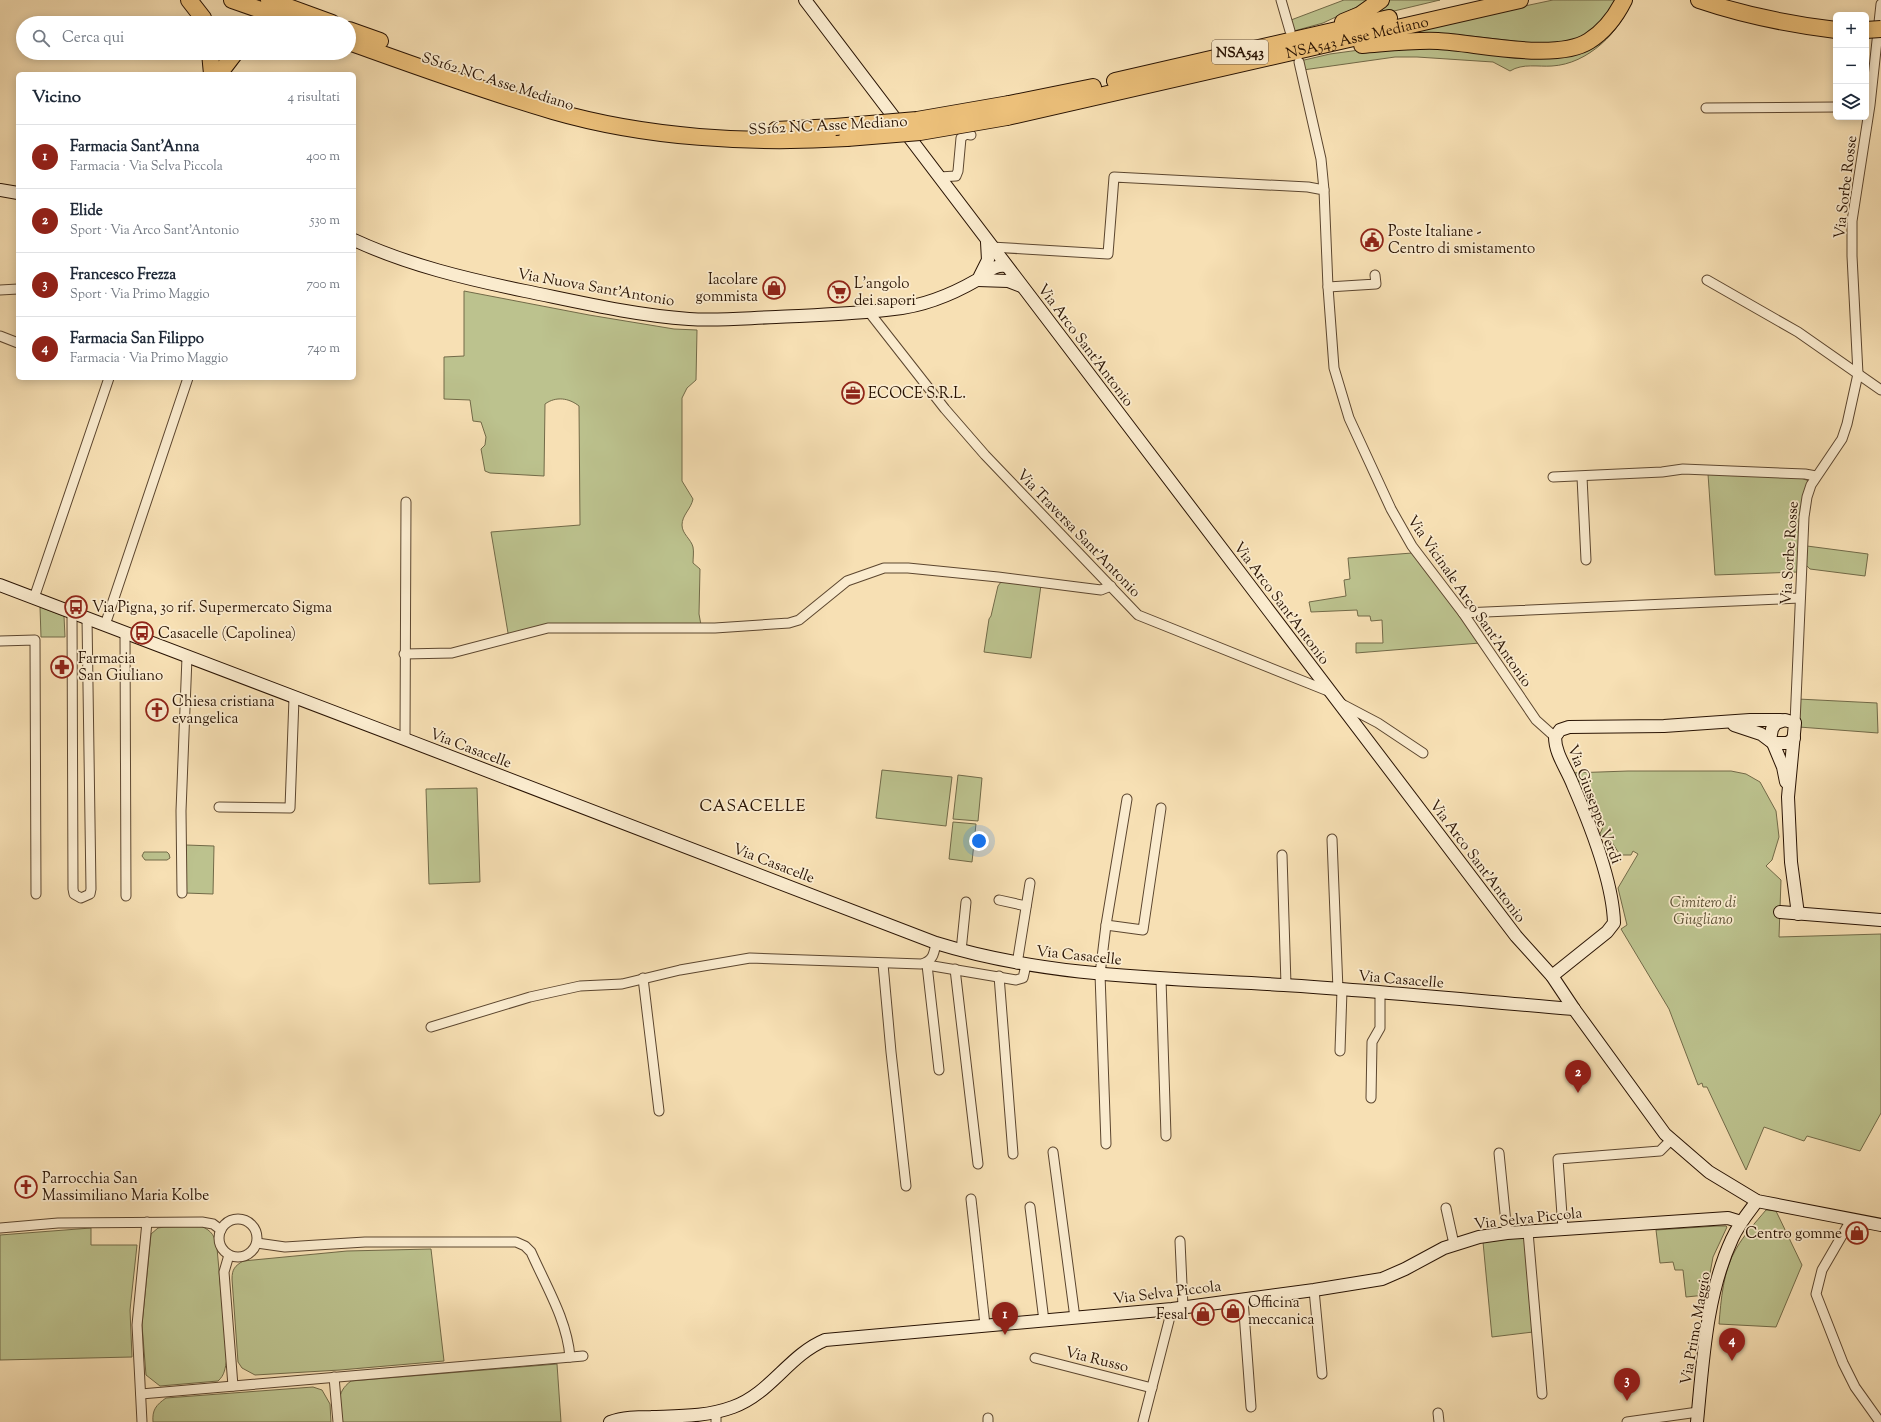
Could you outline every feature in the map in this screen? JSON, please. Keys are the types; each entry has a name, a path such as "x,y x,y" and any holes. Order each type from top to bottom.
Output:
{"highway":[{"path":"189,0 201,16"},
{"path":"232,0 278,16"},
{"path":"269,0 285,3 316,16"},
{"name":"NSA543","path":"1314,42 1360,15 1381,0"},
{"name":"NSA543 Asse Mediano","path":"1314,42 1471,0"},
{"name":"NSA543 Asse Mediano","path":"1008,110 1314,42 1520,0"},
{"name":"NSA543","path":"1314,42 1364,45 1402,41 1431,41 1546,50 1567,49 1588,42 1612,22 1624,0"},
{"path":"1699,0 1772,22 1833,30"},
{"path":"1869,30 1881,29"},
{"name":"SS162 NC Asse Mediano","path":"356,33 457,70 530,94 611,114 702,131 804,141 920,132 1008,110"},
{"name":"SS162 NC Asse Mediano","path":"356,44 456,80 554,112 662,133 702,131"},
{"path":"211,60 212,72"},
{"path":"222,72 230,60"},
{"name":"SS162 NC Asse Mediano","path":"750,135 1008,110"}],"street":[{"name":"Via Arco Sant'Antonio","path":"805,0 1332,696 1516,936 1552,976 1574,1009 1671,1140 1709,1172 1757,1201 1881,1225"},
{"path":"1281,0 1290,31"},
{"name":"Via Sorbe Rosse","path":"1869,97 1881,4"},
{"name":"Via Vicinale Arco Sant'Antonio","path":"1299,62 1320,152 1324,190 1328,287 1334,368 1349,418 1391,509 1412,546 1463,613 1536,720 1554,737"},
{"path":"1706,108 1833,107"},
{"name":"Via Sorbe Rosse","path":"1795,723 1804,517 1807,497 1816,476 1842,439 1847,424 1858,374 1852,256 1852,221 1866,120"},
{"path":"939,177 956,176 958,171 961,138 966,134 972,135"},
{"path":"978,280 988,260 989,244 1108,254 1114,177 1308,187 1324,190"},
{"path":"0,190 16,193"},
{"path":"0,196 16,193"},
{"name":"Via Nuova Sant'Antonio","path":"356,241 384,254 448,274 513,289 651,316 690,319 725,320 869,312 911,307 929,302 978,280"},
{"path":"978,280 997,266 1006,266"},
{"path":"1328,287 1376,284 1375,275"},
{"path":"978,280 1008,281 1021,286"},
{"path":"1707,280 1798,332 1881,390"},
{"path":"0,290 16,289"},
{"name":"Via Traversa Sant'Antonio","path":"869,312 945,409 985,455 1138,615 1332,696 1378,723 1423,753"},
{"path":"0,336 16,342"},
{"path":"34,598 108,380"},
{"path":"105,625 187,380"},
{"path":"1553,477 1582,477 1662,472 1683,469 1805,474 1816,476"},
{"path":"1582,477 1586,560"},
{"path":"405,740 404,654 406,502"},
{"path":"404,654 452,653 548,628 715,628 789,623 799,620 847,582 884,568 908,568 998,577 1102,590 1111,586"},
{"name":"Via Casacelle","path":"0,585 960,951 1021,964 1100,974 1161,979 1286,985 1574,1009"},
{"path":"1463,613 1800,598"},
{"path":"72,612 73,889 74,894 81,898 90,894 91,889 87,618"},
{"path":"125,633 126,896"},
{"path":"0,641 35,640 36,894"},
{"path":"182,893 181,811 187,657"},
{"path":"219,807 290,808 294,698"},
{"name":"Via Giuseppe Verdi","path":"1552,976 1607,932 1614,923 1613,903 1594,839 1573,784 1555,746 1554,737 1560,730 1569,727 1664,726 1750,720 1781,720"},
{"path":"1788,797 1795,723 1781,720 1773,726 1772,742 1783,767 1788,797 1791,862 1798,914"},
{"name":"Via Giuseppe Verdi","path":"1723,723 1746,728 1761,734 1772,742"},
{"path":"1772,742 1788,743 1794,738"},
{"path":"1106,1144 1100,974 1106,925 1127,799"},
{"path":"1106,925 1143,930 1161,808"},
{"path":"1332,839 1340,990 1340,1051"},
{"path":"1282,855 1286,985"},
{"path":"431,1027 530,996 580,986 622,984 643,978 750,958 883,964 927,964 1016,980 1021,979 1026,906 1030,883"},
{"path":"999,900 1026,906"},
{"path":"960,951 966,902"},
{"path":"1780,912 1881,920"},
{"path":"936,943 932,958 927,964 939,1070"},
{"path":"883,964 906,1186"},
{"path":"955,969 978,1164"},
{"path":"998,976 1013,1154"},
{"path":"643,978 659,1111"},
{"path":"1161,979 1166,1136"},
{"path":"1371,1098 1372,1042 1380,1028 1380,993"},
{"path":"1562,1229 1558,1159 1660,1152 1671,1140"},
{"path":"1053,1152 1075,1318"},
{"path":"1499,1153 1507,1233"},
{"path":"971,1199 985,1325"},
{"name":"Via Primo Maggio","path":"1697,1417 1705,1346 1715,1291 1723,1262 1732,1238 1757,1201"},
{"path":"1030,1207 1044,1321"},
{"path":"1446,1208 1454,1244"},
{"name":"Via Selva Piccola","path":"610,1422 625,1417 716,1417 751,1399 799,1356 815,1344 825,1340 1177,1308 1314,1290 1382,1279 1454,1244 1479,1237 1507,1233 1728,1218 1742,1222"},
{"path":"232,1220 245,1220 252,1224 256,1231 257,1243 251,1253 244,1257 235,1258 222,1249 220,1243 221,1230 232,1220"},
{"path":"1851,1220 1822,1270 1816,1294 1852,1381 1880,1422"},
{"path":"142,1422 137,1325 147,1222"},
{"path":"0,1228 58,1223 202,1222 213,1224 221,1230"},
{"path":"1528,1232 1542,1394"},
{"path":"1144,1422 1152,1388 1177,1308 1180,1241"},
{"path":"257,1243 285,1246 365,1242 516,1242 525,1246 532,1252 563,1322 569,1342 570,1357"},
{"path":"229,1255 224,1272 233,1386"},
{"path":"1314,1290 1322,1374"},
{"path":"1243,1299 1251,1407"},
{"path":"141,1394 583,1356"},
{"name":"Via Russo","path":"1035,1358 1152,1388"},
{"path":"334,1377 338,1422"},
{"path":"1627,1422 1697,1417"}],"green space":[{"path":"1344,0 1372,0 1323,23 1294,31 1291,20"},
{"path":"1390,0 1440,0 1369,17"},
{"path":"1553,0 1616,0 1597,27 1579,38 1561,44 1532,43 1452,34 1398,33"},
{"path":"1627,0 1632,0 1627,12 1620,24 1611,34 1590,53 1565,64 1552,66 1525,66 1510,71 1493,62 1395,57 1303,70 1300,61 1330,54 1396,45 1575,51"},
{"path":"464,291 589,315 674,329 697,330 696,380 687,388 682,398 682,481 693,499 683,518 682,528 693,547 693,563 700,569 699,614 701,625 508,633 491,532 580,525 579,406 571,401 562,399 549,401 545,404 544,476 490,473 485,471 481,449 485,445 486,437 481,422 473,421 470,400 444,399 444,357 464,356"},
{"path":"1708,474 1801,478 1809,481 1798,572 1715,575"},
{"path":"1807,546 1868,554 1865,576 1810,569 1806,565"},
{"path":"1412,553 1480,643 1356,653 1356,643 1383,643 1382,620 1371,621 1370,616 1358,616 1357,610 1311,612 1309,602 1346,596 1344,580 1350,579 1348,558"},
{"path":"1001,582 1041,585 1031,658 984,652 989,619 998,586"},
{"path":"40,607 64,616 65,637 41,637"},
{"path":"1798,699 1877,703 1878,733 1799,727"},
{"path":"882,770 952,777 946,826 876,818"},
{"name":"Cimitero di Giugliano","path":"1628,771 1731,771 1746,774 1760,782 1776,811 1779,837 1772,860 1766,866 1781,880 1779,937 1881,934 1881,1113 1860,1151 1807,1136 1804,1141 1764,1127 1746,1170 1707,1087 1703,1087 1702,1083 1698,1085 1669,1009 1621,929 1627,925 1618,888 1638,854 1633,851 1631,855 1620,855 1608,836 1599,836 1603,827 1571,773"},
{"path":"958,775 982,778 978,821 953,819"},
{"path":"477,788 480,882 429,884 426,789"},
{"path":"953,822 976,824 972,862 949,859"},
{"path":"186,845 214,846 213,894 185,893"},
{"path":"144,852 167,852 170,858 167,860 145,860 142,856"},
{"path":"1766,1210 1776,1211 1802,1265 1776,1327 1719,1324 1723,1286 1728,1267 1736,1249"},
{"path":"201,1226 212,1234 217,1248 227,1359 225,1368 218,1381 160,1386 146,1375 142,1325 151,1234 158,1228 164,1227"},
{"path":"1717,1226 1727,1227 1713,1257 1706,1295 1686,1297 1683,1270 1675,1270 1673,1262 1660,1263 1656,1230"},
{"path":"91,1228 91,1245 137,1245 130,1310 132,1357 0,1360 0,1235"},
{"path":"1526,1237 1533,1332 1492,1337 1483,1242"},
{"path":"431,1249 444,1361 340,1370 255,1375 242,1368 238,1362 232,1276 234,1268 243,1261 347,1251"},
{"path":"557,1364 561,1422 342,1422 340,1404 341,1394 346,1385 351,1381"},
{"path":"313,1387 322,1390 330,1404 331,1422 153,1422 155,1408 166,1398"}],"place":[{"name":"Poste Italiane - Centro di smistamento","path":"1372,240"},
{"name":"Iacolare gommista","path":"774,288"},
{"name":"L'angolo dei sapori","path":"839,292"},
{"name":"ECOCE S.R.L.","path":"853,393"},
{"name":"Via Pigna, 30 rif. Supermercato Sigma","path":"76,607"},
{"name":"Casacelle (Capolinea)","path":"142,633"},
{"name":"Farmacia San Giuliano","path":"62,667"},
{"name":"Chiesa cristiana evangelica","path":"157,710"},
{"name":"Elide","path":"1578,1093"},
{"name":"Parrocchia San Massimiliano Maria Kolbe","path":"26,1187"},
{"name":"Centro gomme","path":"1857,1233"},
{"name":"Officina meccanica","path":"1233,1311"},
{"name":"Fesal","path":"1203,1314"},
{"name":"Farmacia Sant'Anna","path":"1005,1335"},
{"name":"Farmacia San Filippo","path":"1732,1361"},
{"name":"Francesco Frezza","path":"1627,1401"}],"district":[{"name":"CASACELLE","path":"753,805"}]}
